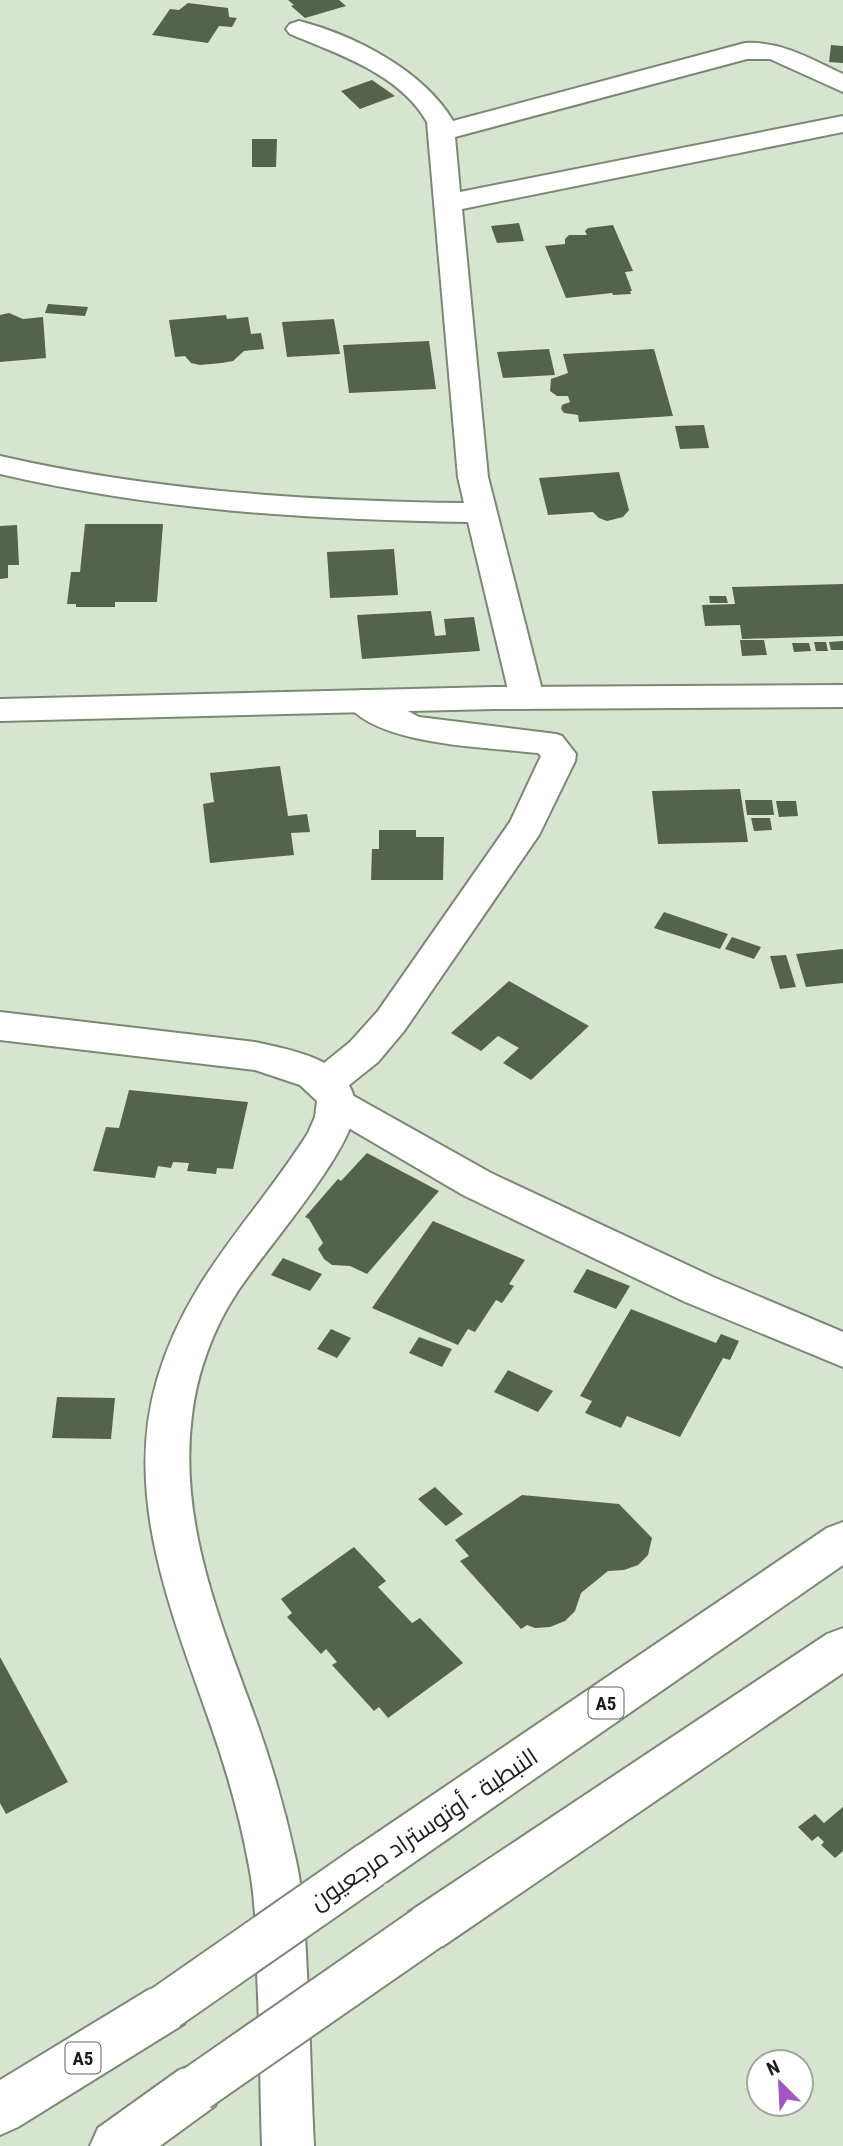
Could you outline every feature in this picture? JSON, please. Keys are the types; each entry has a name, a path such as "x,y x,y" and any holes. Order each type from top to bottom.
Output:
{"main road":[{"path":"299,29 355,51 390,73 435,110 441,132 450,203 460,355 473,477 527,698"},
{"path":"441,132 745,51 763,50 779,54 843,84"},
{"path":"450,203 843,124"},
{"path":"0,465 70,480 181,497 326,508 482,513"},
{"path":"0,710 527,698 843,696"},
{"path":"288,2146 277,1889 262,1816 175,1551 165,1472 170,1415 183,1367 221,1282 334,1123 332,1093 391,1021 526,827 559,754 544,742 417,728 398,722 362,701"},
{"path":"0,1026 256,1056 292,1065 477,1184 698,1289 843,1350"},
{"name":"النبطية - أوتوستراد مرجعيون","path":"0,2109 166,2007 843,1541"},
{"path":"116,2146 426,1929 843,1648"}],"building":[{"path":"288,0 339,0 346,6 305,18"},
{"path":"188,3 228,8 229,17 237,18 232,27 219,26 208,43 152,35 170,9 179,10"},
{"path":"831,45 843,46 843,63 829,62"},
{"path":"372,80 395,96 360,109 341,91"},
{"path":"252,139 277,139 276,167 252,167"},
{"path":"519,223 524,241 497,243 491,226"},
{"path":"613,225 633,271 625,272 631,294 612,293 566,298 545,246 565,244 569,235 587,235 585,231 588,228"},
{"path":"48,304 88,307 85,316 45,313"},
{"path":"9,313 23,319 43,317 46,358 0,362 0,315"},
{"path":"226,315 227,319 248,317 251,334 261,333 264,349 244,351 233,361 200,365 191,363 185,356 175,357 169,320"},
{"path":"334,319 340,354 287,357 282,322"},
{"path":"429,341 436,389 349,393 343,345"},
{"path":"549,349 555,375 503,378 497,352"},
{"path":"654,349 673,416 579,422 578,415 564,413 561,409 562,405 570,402 568,396 557,396 550,391 551,379 568,373 563,354"},
{"path":"704,425 709,448 680,449 675,426"},
{"path":"619,472 629,510 623,517 607,521 593,512 548,515 539,478"},
{"path":"85,524 163,524 157,602 115,602 115,607 76,607 76,604 67,604 71,572 80,572"},
{"path":"17,525 19,565 8,565 8,578 0,579 0,526"},
{"path":"394,549 398,595 330,598 327,552"},
{"path":"843,584 843,636 742,639 740,625 705,626 702,605 735,604 732,587"},
{"path":"709,596 726,596 728,603 710,603"},
{"path":"431,611 435,636 446,635 444,619 474,617 480,651 362,659 357,615"},
{"path":"740,640 764,640 767,655 742,656"},
{"path":"843,641 843,650 831,650 829,642"},
{"path":"814,642 826,642 828,651 816,651"},
{"path":"792,643 809,643 811,651 794,652"},
{"path":"280,766 288,816 307,814 310,832 291,833 294,855 210,863 203,804 214,802 210,773"},
{"path":"740,789 748,842 658,844 652,791"},
{"path":"745,800 772,800 774,815 747,815"},
{"path":"776,801 796,801 798,816 779,817"},
{"path":"751,818 770,818 772,830 754,831"},
{"path":"379,830 416,830 416,837 444,837 443,880 371,880 372,849 379,849"},
{"path":"664,912 728,934 720,949 654,928"},
{"path":"732,937 761,947 754,959 725,949"},
{"path":"843,949 843,983 806,987 796,954"},
{"path":"786,955 796,987 780,989 770,956"},
{"path":"509,981 589,1026 531,1080 503,1063 519,1048 498,1036 481,1051 451,1033"},
{"path":"129,1090 248,1102 233,1169 217,1168 216,1174 187,1171 189,1163 173,1162 171,1168 158,1166 155,1178 93,1171 106,1127 119,1128"},
{"path":"367,1153 439,1191 367,1274 350,1266 332,1265 324,1259 318,1249 323,1243 309,1219 305,1217 338,1179 341,1181"},
{"path":"433,1221 525,1260 509,1284 514,1286 502,1303 496,1300 475,1332 468,1329 458,1345 372,1308"},
{"path":"283,1258 322,1274 310,1291 271,1275"},
{"path":"587,1269 630,1286 616,1309 573,1292"},
{"path":"631,1309 716,1343 721,1334 739,1341 730,1360 723,1358 680,1437 627,1416 621,1428 585,1413 592,1401 580,1396"},
{"path":"331,1329 351,1338 337,1358 317,1349"},
{"path":"419,1337 452,1349 442,1367 409,1353"},
{"path":"508,1370 553,1391 538,1412 494,1392"},
{"path":"57,1397 115,1398 111,1439 52,1438"},
{"path":"435,1487 463,1514 446,1526 418,1499"},
{"path":"522,1495 619,1504 652,1538 648,1555 638,1565 624,1570 608,1571 581,1593 575,1611 565,1621 550,1627 535,1628 527,1625 521,1629 460,1561 469,1556 455,1540"},
{"path":"354,1547 386,1581 378,1587 412,1623 420,1618 463,1663 388,1718 379,1707 374,1711 332,1665 337,1662 326,1649 321,1654 287,1617 292,1613 281,1599"},
{"path":"0,1657 68,1782 6,1814 0,1803"},
{"path":"843,1807 843,1851 835,1858 821,1845 824,1842 818,1836 812,1841 798,1827 815,1814 824,1823"}]}
